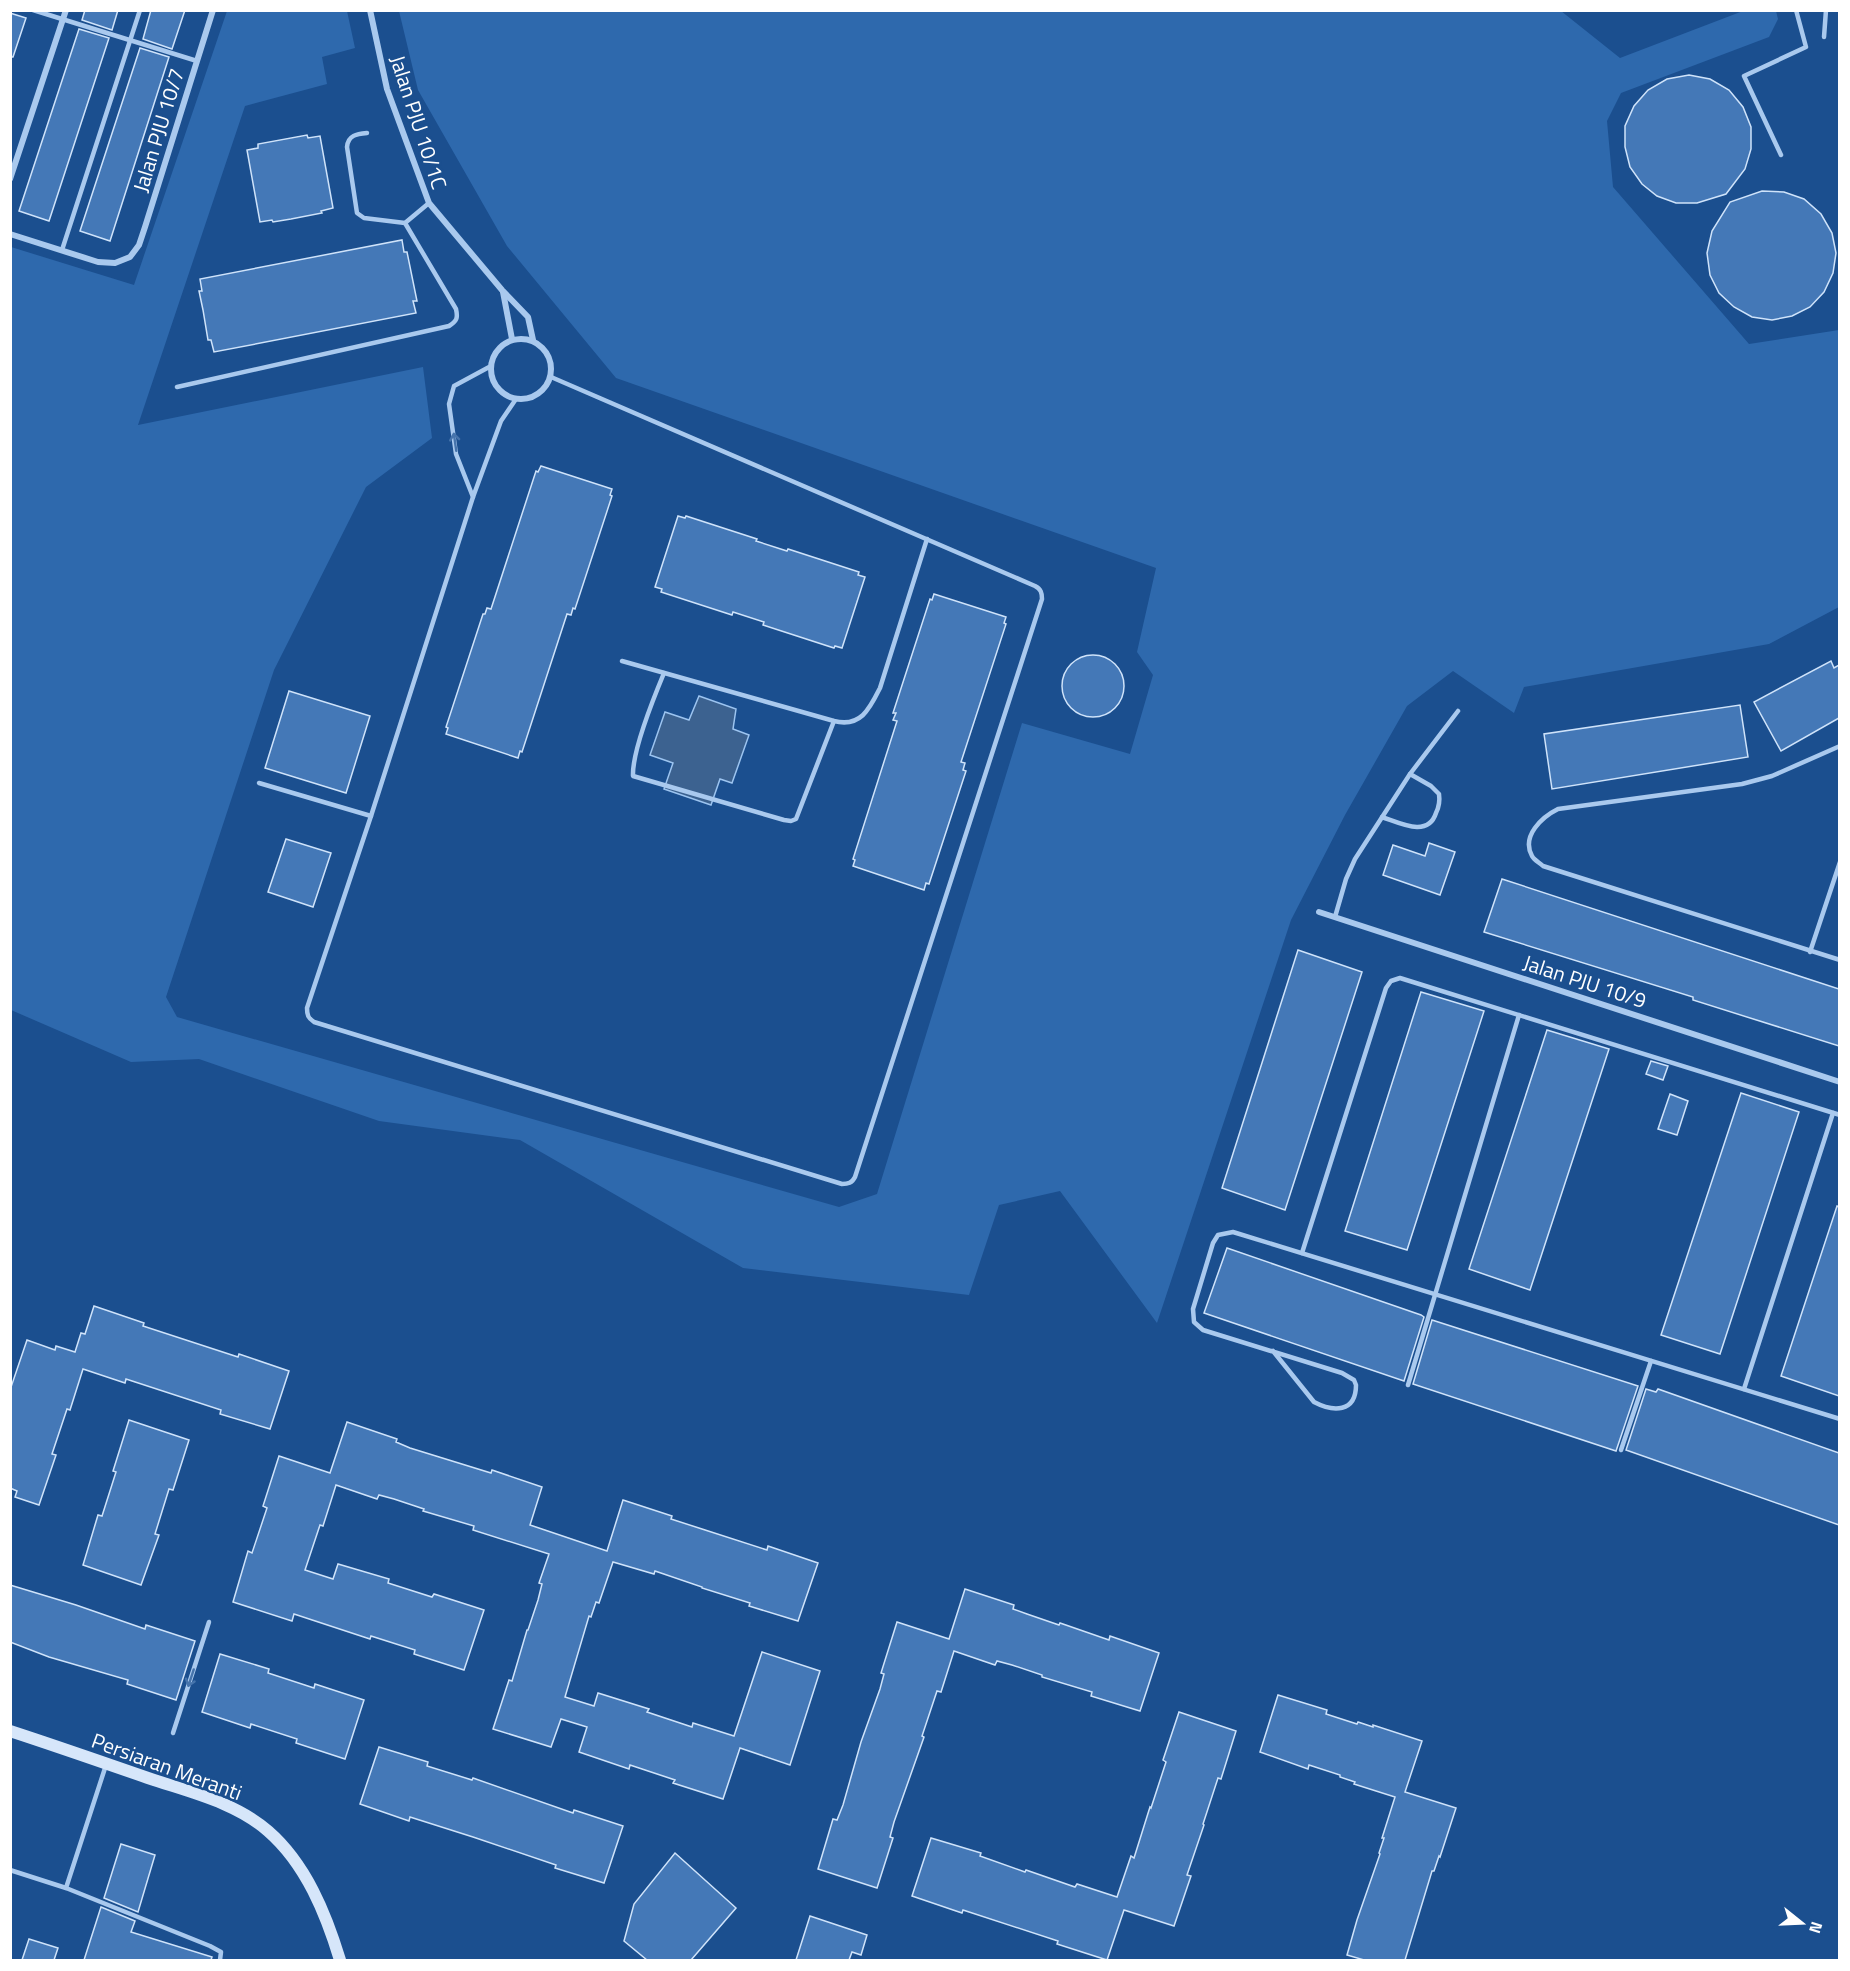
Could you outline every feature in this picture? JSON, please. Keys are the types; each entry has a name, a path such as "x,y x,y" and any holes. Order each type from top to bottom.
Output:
{"street":[{"path":"10,179 66,10"},
{"name":"Jalan PJU 10/7","path":"62,250 98,262 115,263 130,257 139,245 213,10"},
{"name":"Jalan PJU 10/1C","path":"370,10 387,89 429,203 502,290 528,317 533,340"},
{"path":"10,234 62,250"},
{"name":"Jalan PJU 10/1C","path":"502,290 512,339"},
{"path":"512,339 533,340 545,349 552,362 551,377 543,390 531,398 516,399 502,393 493,381 490,366 497,349 512,339"},
{"name":"Jalan PJU 10/9","path":"1319,912 1839,1082"},
{"name":"Persiaran Meranti","path":"10,1731 202,1796 236,1810 268,1831 290,1856 310,1886 329,1924 340,1960"}],"lane":[{"path":"33,10 197,62"},
{"path":"62,250 140,10"},
{"path":"1781,155 1744,76 1806,47 1796,10"},
{"path":"1824,37 1826,10"},
{"path":"367,133 351,137 347,141 357,213 364,218 405,223 429,203"},
{"path":"177,387 449,326 455,322 458,316 456,309 405,223"},
{"path":"473,497 456,454 449,404 454,386 490,366"},
{"path":"516,399 501,421 473,497 372,816 307,1008 309,1019 847,1184 852,1182 1042,599 1040,589 551,377"},
{"path":"622,661 834,722 844,724 854,721 864,714 880,688 927,539"},
{"path":"664,673 640,742 633,776 724,804 784,820 796,819 834,722"},
{"path":"1335,917 1346,879 1355,859 1410,774 1458,711"},
{"path":"1839,746 1772,776 1742,784 1558,809 1544,816 1536,826 1529,846 1533,857 1543,866 1839,960"},
{"path":"1383,817 1415,827 1427,826 1432,822 1439,806 1439,794 1431,786 1410,774"},
{"path":"259,783 372,816"},
{"path":"1810,952 1839,862"},
{"path":"1302,1253 1386,988 1391,981 1400,978 1839,1115"},
{"path":"1408,1385 1519,1015"},
{"path":"1744,1389 1833,1113"},
{"path":"1273,1351 1314,1402 1338,1410 1344,1408 1354,1396 1356,1385 1349,1376 1273,1351 1198,1327 1192,1316 1212,1243 1218,1235 1233,1232 1839,1419"},
{"path":"1621,1450 1651,1361"},
{"path":"173,1733 209,1622"},
{"path":"66,1888 106,1764"},
{"path":"10,1870 66,1888 210,1946 221,1952 220,1960"}],"shaded area":[{"path":"227,11 347,11 355,48 322,57 327,84 245,106 138,425 423,367 432,438 366,487 274,670 166,997 177,1017 839,1207 877,1194 1022,723 1130,754 1153,675 1137,652 1156,568 616,378 507,246 418,90 399,11 1561,11 1620,58 1743,11 1776,11 1778,19 1769,37 1621,93 1607,121 1613,187 1749,344 1839,330 1839,607 1769,644 1524,687 1514,713 1453,671 1407,706 1345,815 1291,920 1157,1323 1060,1191 999,1205 969,1295 743,1268 520,1140 379,1121 199,1059 131,1062 11,1010 11,247 134,285"},
{"path":"699,696 736,709 733,729 749,735 732,783 720,779 711,805 664,789 673,763 650,755 665,712 689,720"}],"building":[{"path":"85,10 118,10 112,30 82,20"},
{"path":"151,10 185,10 172,49 143,39"},
{"path":"10,13 26,18 13,57 10,57"},
{"path":"79,29 109,38 49,221 19,211"},
{"path":"140,48 169,57 110,241 80,231"},
{"path":"1689,75 1710,79 1729,90 1743,107 1751,127 1751,149 1745,169 1726,194 1697,203 1676,203 1657,196 1642,184 1630,167 1625,147 1625,126 1634,106 1648,90 1667,79"},
{"path":"307,135 308,138 320,136 333,208 321,211 322,213 291,219 260,222 247,150 258,148 258,144"},
{"path":"1762,191 1784,192 1804,199 1821,214 1832,233 1836,253 1833,273 1824,292 1810,307 1792,316 1772,320 1752,317 1734,307 1719,293 1710,275 1707,253 1712,231 1730,202"},
{"path":"402,240 404,252 407,252 417,301 413,301 416,313 214,352 211,340 208,340 199,291 202,291 200,279"},
{"path":"541,466 612,489 610,495 612,496 575,609 573,608 571,615 567,614 522,752 520,751 518,758 446,734 448,728 446,727 483,614 487,608 491,609 536,471 538,472"},
{"path":"678,516 685,518 686,516 757,539 756,541 859,572 858,575 865,577 842,648 835,646 834,648 763,625 764,622 733,612 732,615 661,592 662,589 655,587"},
{"path":"934,594 1006,617 1004,623 1006,624 961,762 965,763 963,770 966,771 929,884 926,883 924,890 853,866 855,860 853,859 897,721 893,720 896,713 893,713 930,599 932,600"},
{"path":"1093,655 1110,660 1115,664 1119,669 1124,686 1119,703 1115,708 1110,712 1093,717 1076,712 1071,708 1067,703 1062,686 1067,669 1071,664 1076,660"},
{"path":"1831,661 1834,668 1839,665 1839,718 1781,751 1754,702"},
{"path":"289,691 370,716 346,793 265,768"},
{"path":"1740,705 1748,757 1552,789 1544,734"},
{"path":"286,839 331,853 313,907 268,892"},
{"path":"1429,843 1455,852 1440,895 1383,875 1393,845 1425,856"},
{"path":"1502,879 1839,989 1839,1046 1693,1000 1693,997 1484,932"},
{"path":"1298,950 1362,972 1285,1210 1222,1188"},
{"path":"1421,992 1484,1011 1407,1250 1345,1231"},
{"path":"1547,1030 1609,1049 1530,1290 1469,1269"},
{"path":"1651,1061 1668,1066 1663,1080 1646,1074"},
{"path":"1741,1093 1799,1112 1720,1354 1661,1335"},
{"path":"1670,1094 1688,1101 1677,1135 1658,1129"},
{"path":"1837,1206 1839,1207 1839,1396 1781,1376"},
{"path":"1227,1248 1424,1317 1404,1381 1204,1313"},
{"path":"94,1306 144,1323 143,1326 289,1371 270,1429 220,1414 221,1410 126,1379 125,1383 83,1369 70,1410 67,1409 52,1454 56,1455 39,1505 15,1497 17,1491 10,1488 10,1390 27,1340 55,1350 56,1346 75,1352 81,1333 85,1334"},
{"path":"1432,1320 1638,1386 1616,1451 1413,1384"},
{"path":"1646,1389 1656,1392 1658,1389 1839,1453 1839,1525 1626,1450"},
{"path":"129,1420 189,1440 173,1490 169,1489 155,1534 159,1535 141,1585 83,1565 98,1515 102,1516 116,1472 113,1471"},
{"path":"347,1422 397,1439 396,1442 410,1448 491,1473 492,1470 542,1487 530,1525 607,1551 623,1500 672,1516 671,1519 767,1550 768,1546 818,1563 798,1621 749,1606 750,1603 655,1571 654,1574 613,1562 599,1603 596,1602 591,1617 589,1616 565,1697 594,1706 598,1693 649,1709 647,1712 692,1727 693,1723 734,1736 762,1652 820,1671 790,1765 740,1748 723,1799 673,1783 675,1780 630,1765 629,1769 579,1752 587,1727 561,1719 551,1747 493,1729 509,1680 512,1681 538,1600 542,1584 539,1583 549,1554 473,1530 474,1526 423,1511 424,1509 394,1499 379,1495 377,1499 336,1485 323,1526 320,1525 305,1570 333,1579 338,1564 389,1579 388,1583 432,1597 434,1594 484,1610 464,1670 414,1654 415,1650 371,1636 370,1639 294,1614 292,1621 233,1602 248,1551 252,1553 267,1508 263,1506 279,1456 330,1473"},
{"path":"10,1585 145,1629 146,1625 195,1641 176,1700 127,1684 128,1680 49,1657 10,1642"},
{"path":"965,1589 1014,1605 1013,1609 1059,1625 1060,1623 1109,1640 1110,1636 1159,1653 1140,1711 1091,1696 1092,1692 1012,1665 997,1661 995,1665 954,1651 941,1692 937,1691 922,1736 924,1737 894,1822 890,1837 893,1838 877,1888 818,1869 833,1819 837,1820 843,1805 861,1742 880,1689 884,1674 881,1673 897,1622 949,1639"},
{"path":"220,1654 269,1669 268,1673 314,1688 315,1684 364,1700 345,1759 296,1743 297,1739 251,1724 250,1728 202,1712"},
{"path":"1278,1695 1327,1710 1326,1714 1357,1724 1358,1722 1373,1727 1373,1725 1422,1741 1405,1792 1456,1808 1440,1857 1432,1871 1405,1960 1364,1960 1347,1955 1380,1854 1384,1838 1382,1838 1395,1797 1354,1784 1355,1782 1340,1777 1340,1775 1309,1765 1308,1769 1260,1752"},
{"path":"1179,1712 1236,1731 1221,1779 1218,1778 1203,1824 1187,1875 1191,1876 1174,1926 1124,1910 1107,1960 1057,1944 1058,1941 912,1896 931,1838 981,1853 980,1856 1025,1872 1026,1870 1075,1887 1077,1884 1117,1897 1131,1856 1134,1858 1151,1808 1166,1762 1163,1760"},
{"path":"379,1747 428,1762 427,1766 472,1780 473,1778 573,1813 574,1810 623,1826 604,1883 555,1868 556,1865 473,1837 410,1817 409,1821 360,1804"},
{"path":"121,1844 155,1855 138,1912 104,1898"},
{"path":"675,1853 736,1908 691,1960 647,1960 624,1941 634,1904"},
{"path":"101,1907 135,1921 131,1932 212,1957 211,1960 84,1960"},
{"path":"810,1916 867,1935 861,1955 852,1952 849,1960 796,1960"},
{"path":"29,1939 58,1948 54,1960 22,1960"}]}
